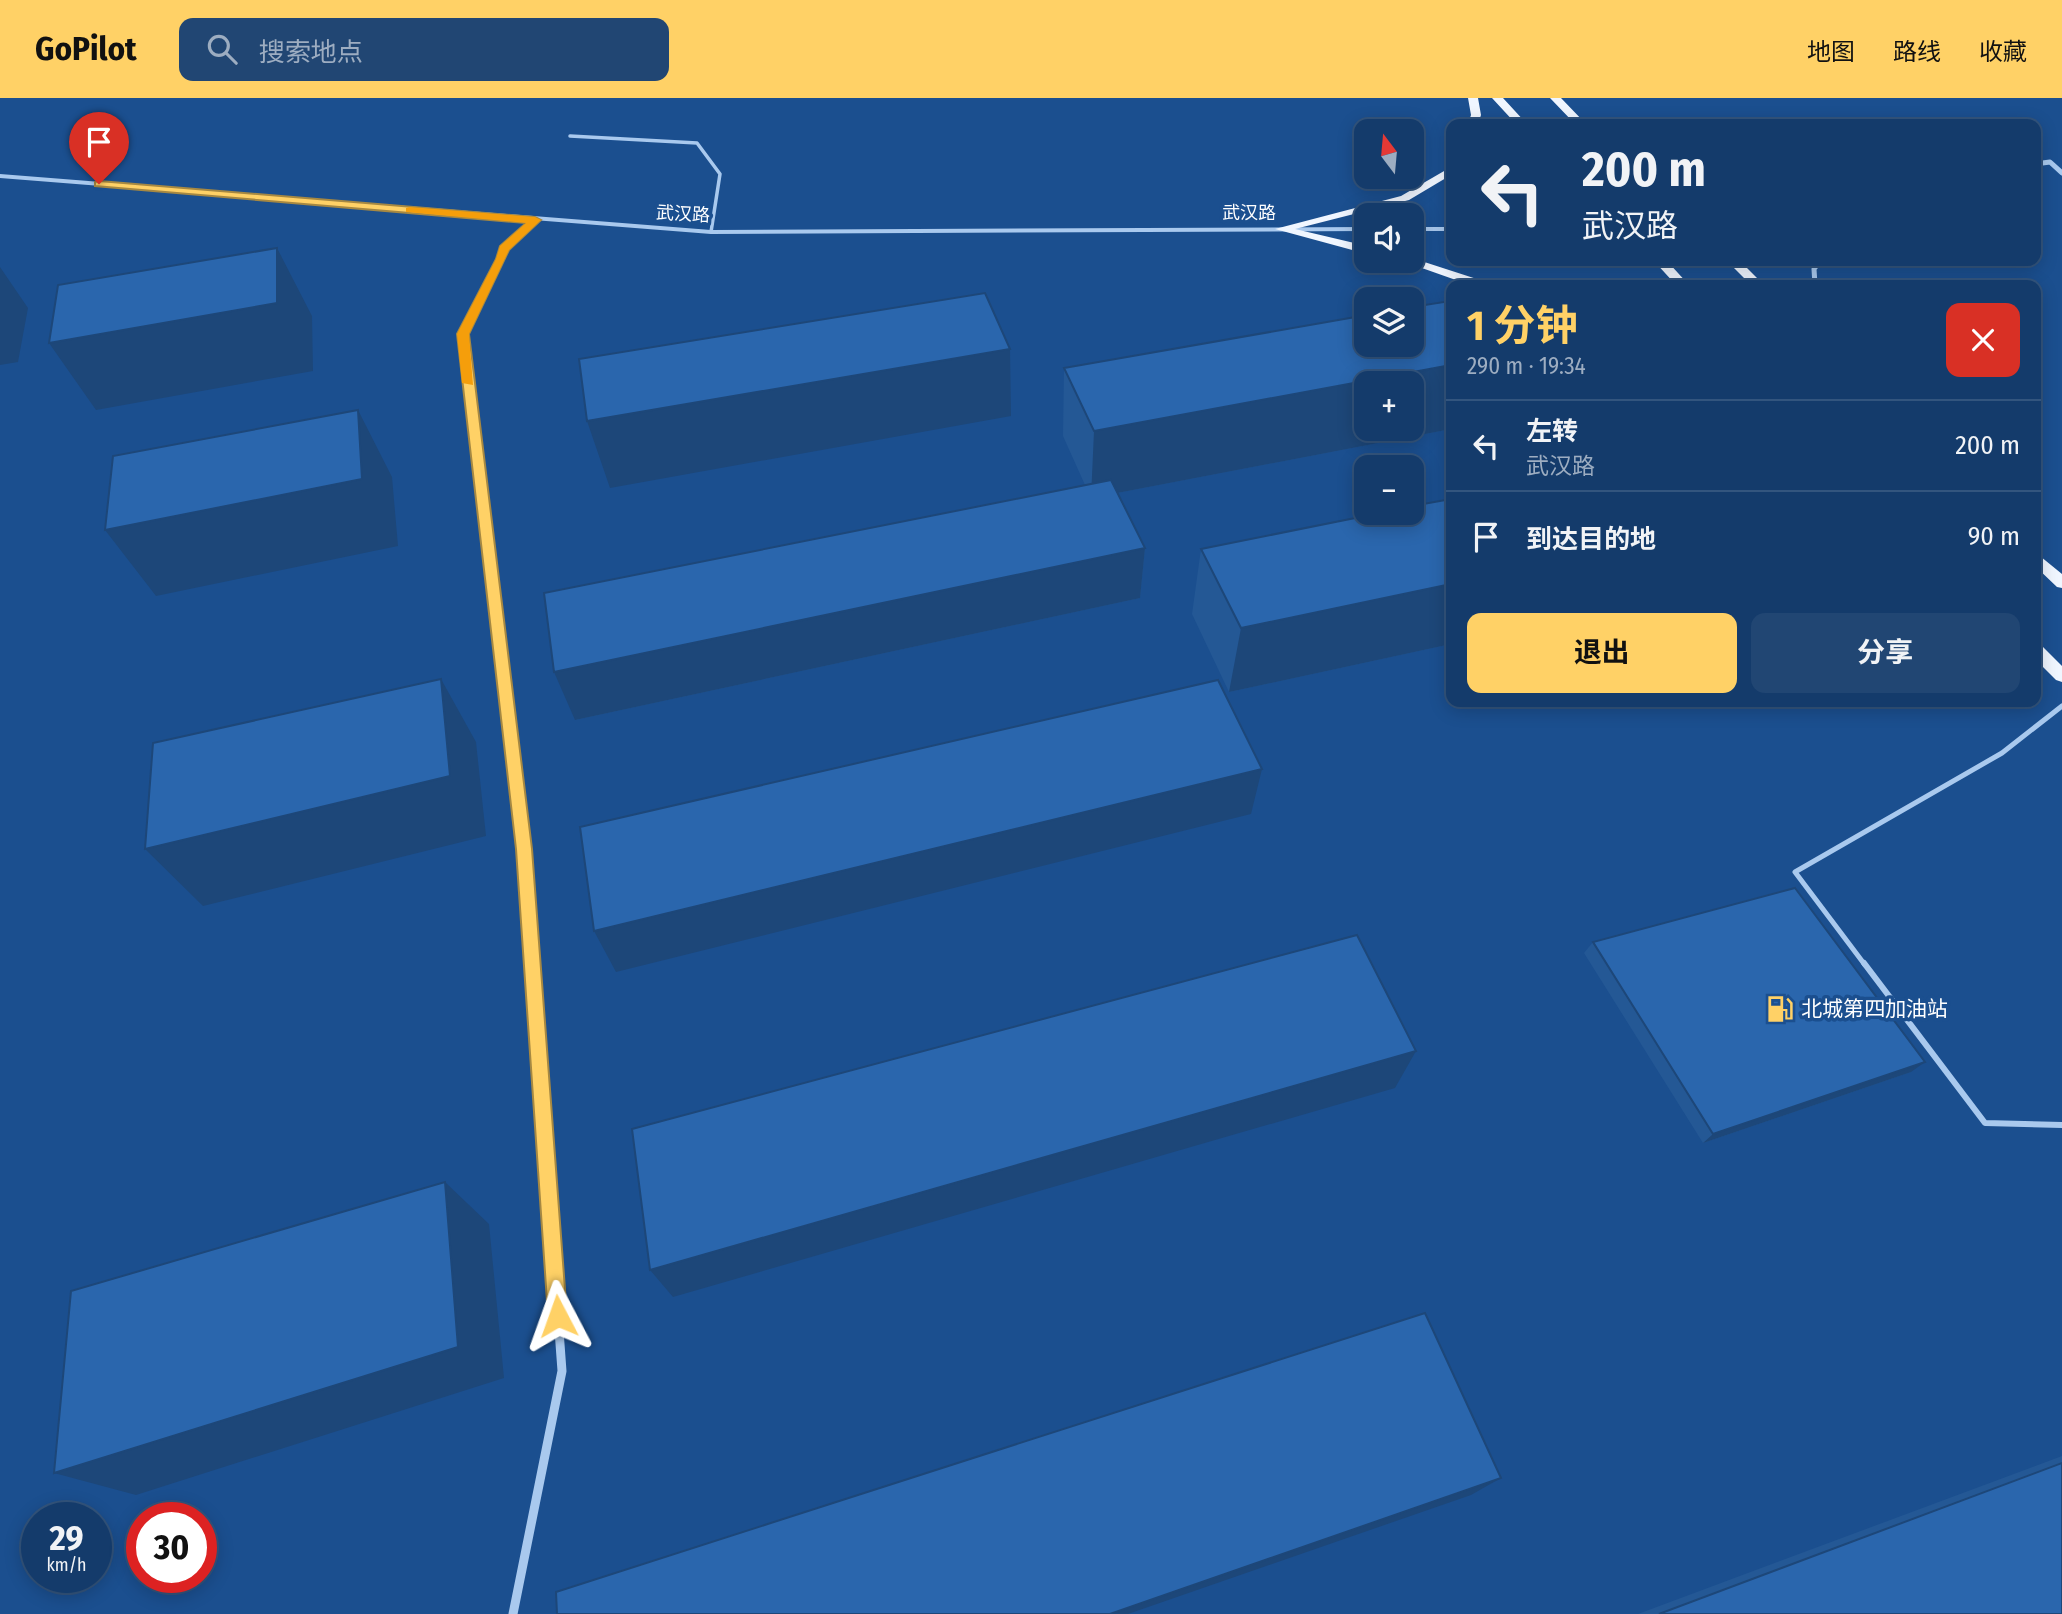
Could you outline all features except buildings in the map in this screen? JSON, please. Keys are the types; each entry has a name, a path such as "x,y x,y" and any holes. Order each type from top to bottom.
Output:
{"main road":[{"path":"1473,98 1475,119"},
{"path":"1497,98 1517,119"},
{"path":"1555,98 1576,119"},
{"path":"1281,229 1405,198 1446,173"},
{"path":"1281,229 1354,247"},
{"path":"1424,266 1467,280"},
{"path":"1665,266 1678,280"},
{"path":"1738,266 1753,280"},
{"path":"2041,563 2062,583"},
{"path":"2041,655 2062,676"}],"street":[{"path":"2041,164 2050,162 2062,173"},
{"name":"武汉路","path":"0,176 711,232 1354,229"},
{"path":"513,1614 562,1371 524,849 463,334 501,259 503,248 535,220"},
{"path":"1424,229 1446,229"}],"lane":[{"path":"570,136 697,144 720,174 711,232"},
{"path":"2062,706 2002,753 1795,872 1985,1123 2062,1125"}],"slow traffic":[{"path":"410,210 535,220 503,248 501,259 463,334 468,383"}],"place":[{"name":"北城第四加油站","path":"1780,1009"}],"route":[{"path":"99,184 535,220 503,248 501,259 463,334 524,849 558,1316"}]}
